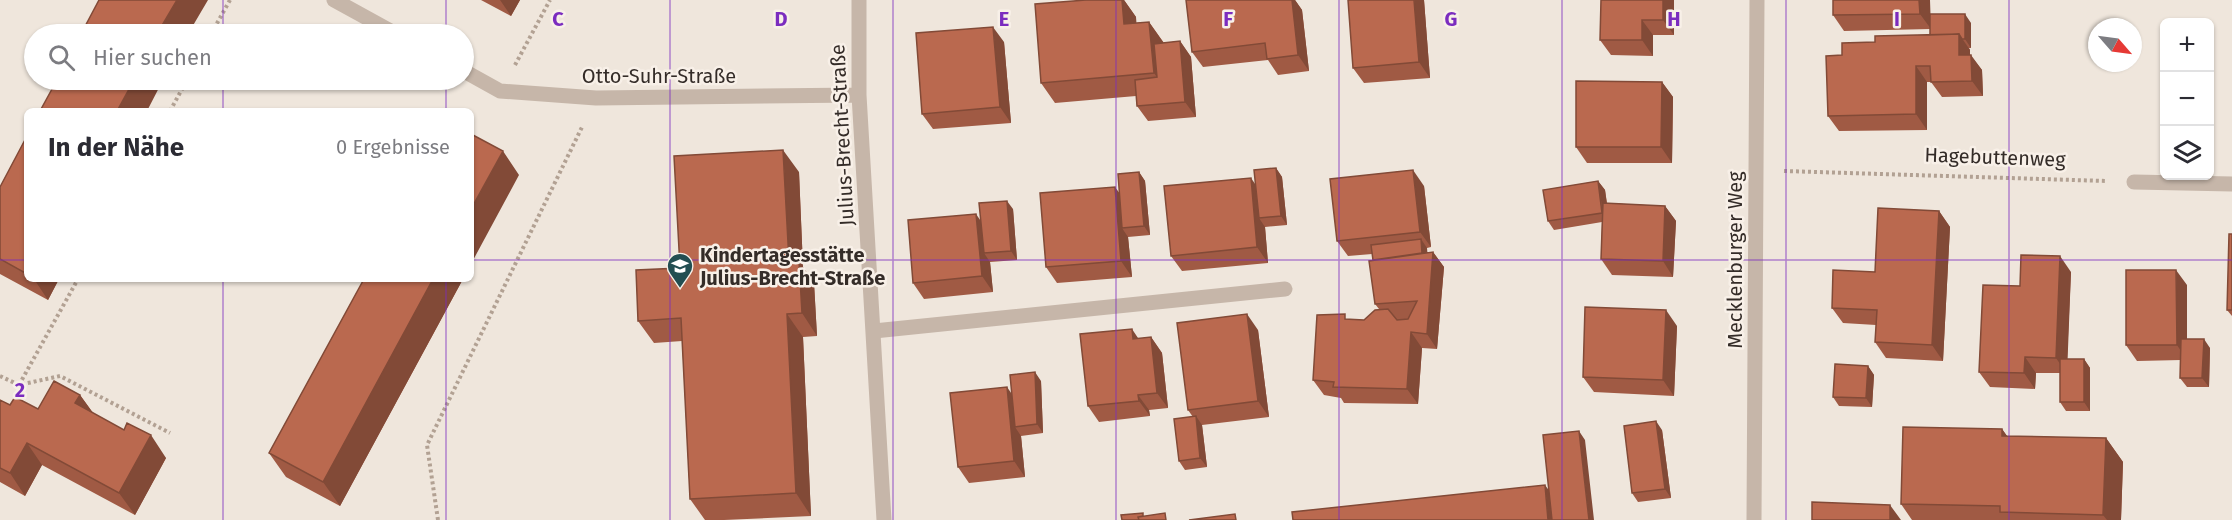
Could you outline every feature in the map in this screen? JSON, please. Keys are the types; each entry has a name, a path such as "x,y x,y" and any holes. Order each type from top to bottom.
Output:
{"street":[{"path":"333,0 377,24"},
{"name":"Julius-Brecht-Straße","path":"859,0 859,95 884,520"},
{"name":"Mecklenburger Weg","path":"1754,520 1757,0"},
{"name":"Otto-Suhr-Straße","path":"474,77 500,92 596,98 859,95"},
{"path":"2134,182 2232,183"},
{"path":"874,331 1286,289"}],"path":[{"path":"217,24 230,0"},
{"path":"500,92 550,0"},
{"path":"172,108 182,90"},
{"path":"438,520 427,445 596,98"},
{"name":"Hagebuttenweg","path":"1756,170 2134,182"},
{"path":"19,385 76,282"},
{"path":"0,376 19,385 60,376 170,433"}],"building":[{"path":"99,0 177,0 163,24 86,24"},
{"path":"1122,0 1124,24 1149,22 1154,73 1041,83 1035,4"},
{"path":"1186,0 1292,0 1298,55 1267,59 1265,43 1192,52"},
{"path":"1348,0 1414,0 1419,62 1353,68"},
{"path":"1601,0 1663,0 1663,20 1642,20 1642,40 1600,40"},
{"path":"1833,0 1919,0 1920,14 1833,15"},
{"path":"1930,14 1965,14 1965,39 1962,39 1959,34 1930,35"},
{"path":"993,27 1000,107 922,114 916,33"},
{"path":"1959,34 1959,55 1971,55 1972,81 1931,82 1930,66 1916,66 1916,114 1828,116 1826,56 1842,55 1842,43 1875,42 1875,36"},
{"path":"1180,41 1185,102 1137,106 1135,80 1157,77 1154,44"},
{"path":"1576,81 1662,82 1661,147 1576,147"},
{"path":"52,90 129,90 119,108 42,108"},
{"path":"474,136 503,151 474,204"},
{"path":"24,142 24,272 0,259 0,187"},
{"path":"783,150 789,261 799,261 802,313 787,314 796,493 690,499 681,318 638,321 636,270 680,268 674,156"},
{"path":"1276,168 1281,216 1259,218 1254,170"},
{"path":"1413,170 1420,232 1337,241 1330,179"},
{"path":"1139,172 1144,226 1122,228 1118,174"},
{"path":"1251,178 1257,247 1171,256 1164,186"},
{"path":"1598,181 1602,213 1548,221 1543,190"},
{"path":"1115,187 1121,261 1046,267 1040,193"},
{"path":"1007,201 1011,251 984,253 979,203"},
{"path":"1603,203 1665,206 1663,261 1601,259"},
{"path":"1878,208 1939,211 1932,345 1875,342 1877,310 1832,308 1833,270 1875,272"},
{"path":"976,214 982,276 913,283 908,220"},
{"path":"2229,234 2232,234 2232,310 2227,310"},
{"path":"1421,239 1422,253 1373,260 1371,245"},
{"path":"1433,252 1427,334 1411,332 1407,389 1333,387 1334,382 1313,380 1317,315 1345,314 1345,319 1364,320 1375,310 1388,309 1397,320 1408,319 1417,301 1375,304 1369,261"},
{"path":"2021,255 2060,256 2056,358 2025,357 2024,373 1979,372 1983,285 2020,286"},
{"path":"2126,270 2176,270 2177,345 2126,345"},
{"path":"362,282 431,282 323,482 269,453"},
{"path":"1585,307 1666,310 1663,380 1583,377"},
{"path":"1247,314 1258,401 1188,410 1177,323"},
{"path":"1132,329 1133,339 1151,337 1157,393 1138,395 1139,401 1088,406 1080,334"},
{"path":"2181,339 2204,339 2202,378 2180,378"},
{"path":"2060,359 2084,359 2084,402 2060,402"},
{"path":"1835,364 1868,366 1866,398 1833,397"},
{"path":"1035,372 1037,424 1015,427 1010,375"},
{"path":"54,381 80,395 75,403 124,430 127,423 151,435 119,493 27,443 10,473 0,468 0,400 10,405 15,397 38,409"},
{"path":"1007,387 1014,461 958,467 950,393"},
{"path":"1196,416 1200,458 1179,461 1174,419"},
{"path":"1656,421 1665,489 1632,493 1624,426"},
{"path":"1903,427 2002,429 2002,436 2106,438 2103,515 2000,512 2000,506 1901,504"},
{"path":"1579,431 1589,520 1552,520 1543,435"},
{"path":"1545,485 1548,520 1293,520 1292,512"},
{"path":"1812,502 1890,505 1890,520 1812,520"},
{"path":"1143,513 1143,516 1138,517 1139,520 1122,520 1121,515"},
{"path":"1165,513 1166,520 1139,520 1138,517"},
{"path":"1235,514 1236,520 1189,520"}],"place":[{"name":"Kindertagesstätte Julius-Brecht-Straße","path":"680,289"}]}
